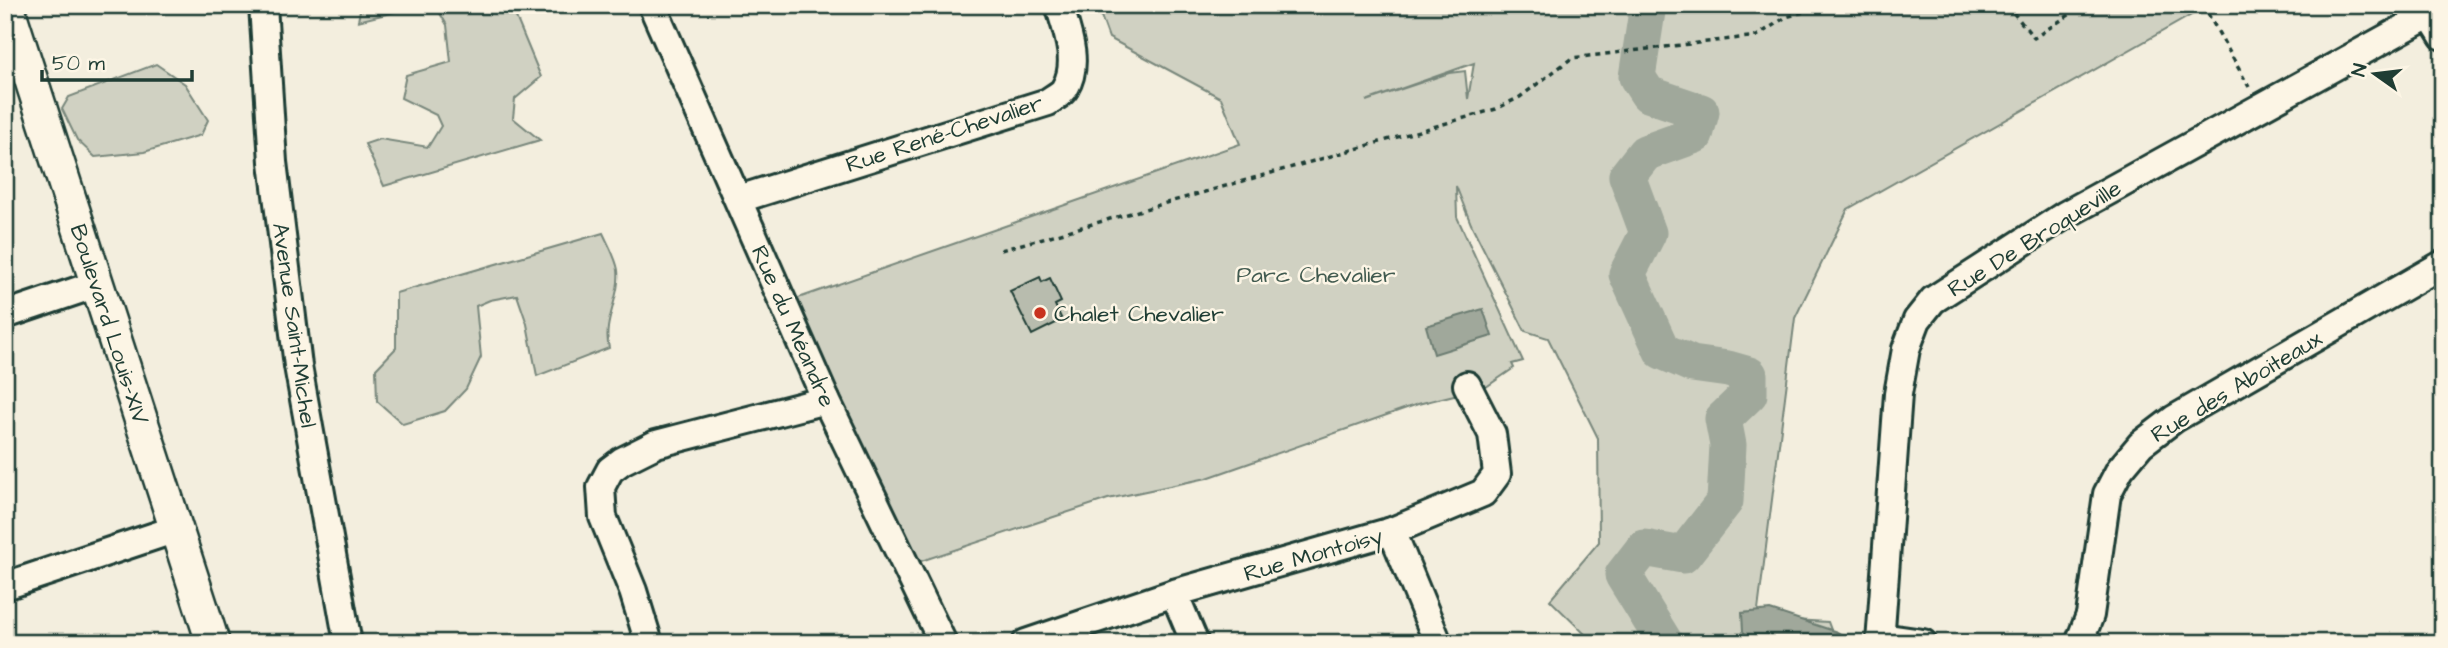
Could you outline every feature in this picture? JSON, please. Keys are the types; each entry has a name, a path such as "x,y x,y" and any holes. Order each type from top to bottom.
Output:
{"main road":[{"name":"Boulevard Louis-XIV","path":"7,5 213,643"}],"street":[{"name":"Avenue Saint-Michel","path":"263,5 273,162 298,366 348,643"},
{"name":"Rue René-Chevalier","path":"739,199 1048,102 1065,90 1071,69 1072,55 1059,5"},
{"name":"Rue du Méandre","path":"659,7 826,400 943,643"},
{"name":"Rue De Broqueville","path":"1881,640 1898,394 1906,349 1917,320 1933,300 2065,215 2261,107 2438,19"},
{"name":"Rue des Aboiteaux","path":"2079,643 2090,615 2106,494 2120,469 2141,444 2174,419 2443,264"},
{"path":"5,315 97,284"},
{"name":"Rue Montoisy","path":"1026,643 1174,593 1392,531 1483,493 1497,474 1492,434 1467,385"},
{"path":"649,643 633,591 603,517 601,487 610,470 656,444 826,400"},
{"path":"5,586 176,529"},
{"path":"1392,531 1438,643"},
{"path":"1174,593 1195,643"},
{"path":"1881,640 1923,643"}],"path":[{"path":"1001,250 1496,109 1520,97 1572,58 1757,36 1786,17 1811,10 1864,5"},
{"path":"2007,5 2034,38 2084,5"},
{"path":"2203,5 2261,107"}],"green space":[{"path":"361,5 423,5 358,21"},
{"path":"435,5 511,5 541,77 515,99 513,118 540,140 384,186 365,144 380,139 428,147 441,126 436,115 401,98 406,75 451,62 447,25"},
{"name":"Parc Chevalier","path":"1097,5 2209,5 1848,209 1795,318 1757,618 1828,622 1836,643 1594,643 1550,600 1599,542 1598,438 1548,338 1525,331 1471,224 1456,186 1457,217 1523,361 1512,364 1514,368 1486,387 1418,404 1207,478 1108,499 906,566 784,303 1240,144 1221,98 1109,38","holes":["1474,63 1468,99 1465,71 1449,73 1366,101"]},
{"path":"156,64 185,84 208,120 201,135 144,152 95,157 77,140 62,109 69,97"},
{"path":"603,233 618,270 617,290 608,329 609,348 537,376 527,324 517,295 490,300 476,306 481,357 466,389 445,411 403,424 377,401 376,369 396,348 396,293"}],"shaded area":[{"path":"1483,309 1492,336 1434,354 1426,326"},
{"path":"1770,610 1837,632 1842,635 1840,643 1750,643 1743,631 1742,613"}],"building":[{"name":"Chalet Chevalier","path":"1040,277 1042,282 1050,278 1061,302 1055,305 1062,320 1032,335 1010,291"}],"waterway":[{"path":"1648,5 1637,77 1648,94 1701,112 1695,135 1645,153 1627,176 1648,233 1627,274 1662,351 1692,364 1749,375 1749,394 1723,419 1728,445 1725,501 1683,555 1644,548 1623,575 1665,643"}],"place":[{"name":"Chalet Chevalier","path":"1040,313"}]}
